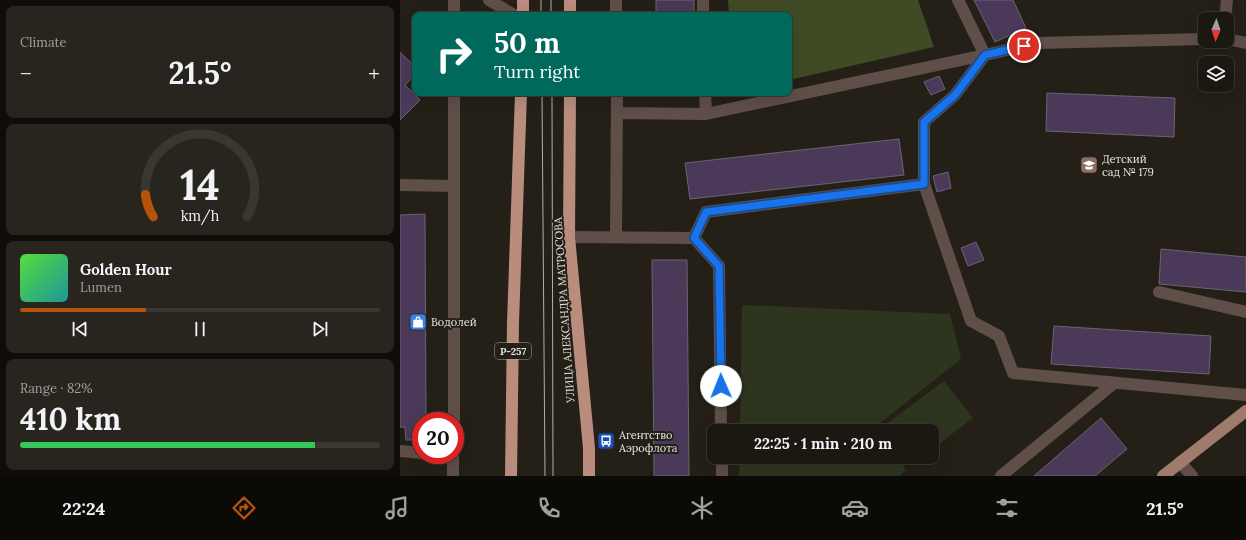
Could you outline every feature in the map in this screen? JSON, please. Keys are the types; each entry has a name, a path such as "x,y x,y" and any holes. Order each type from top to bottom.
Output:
{"highway":[{"path":"523,0 523,12"},
{"path":"570,0 570,12"},
{"name":"Р-257","path":"511,476 513,323 521,96"},
{"name":"УЛИЦА АЛЕКСАНДРА МАТРОСОВА","path":"570,96 569,237 589,448 589,476"}],"main road":[{"path":"1163,476 1246,411"}],"street":[{"path":"454,0 454,12"},
{"path":"489,0 509,12"},
{"path":"616,0 616,12"},
{"path":"702,0 703,12"},
{"path":"958,0 985,55"},
{"path":"1226,12 1227,0"},
{"path":"792,96 1037,43 1198,39"},
{"path":"1234,40 1246,43"},
{"path":"985,55 955,95 924,122 924,184 972,321 999,336 1013,373 1246,395"},
{"path":"454,96 454,412"},
{"path":"616,237 617,96"},
{"path":"705,96 706,114"},
{"path":"617,114 706,114 791,96"},
{"path":"694,238 706,212 924,184"},
{"path":"400,185 454,186"},
{"path":"569,237 694,238 719,266 722,424"},
{"path":"1159,292 1246,312"},
{"path":"1001,476 1114,383"},
{"path":"400,451 412,452"},
{"path":"1180,462 1192,476"},
{"path":"453,464 453,476"},
{"path":"722,464 722,476"}],"green space":[{"path":"728,0 918,0 934,47 792,79 792,12 729,12"},
{"path":"742,305 950,314 961,359 879,424 740,424"},
{"path":"944,381 973,418 939,444 939,424 886,424"},
{"path":"740,464 902,464 906,470 899,476 739,476"}],"building":[{"path":"656,0 694,0 694,12 656,12"},
{"path":"974,0 1013,0 1026,28 995,42"},
{"path":"400,52 412,64 412,78 405,85 412,92 412,96 416,96 420,100 400,120"},
{"path":"939,76 945,89 931,95 924,82"},
{"path":"1047,93 1175,98 1174,137 1046,131"},
{"path":"899,139 904,175 690,199 685,163"},
{"path":"948,172 951,188 937,192 933,176"},
{"path":"425,214 426,412 412,412 412,440 406,440 405,427 400,427 400,215"},
{"path":"976,242 984,260 968,266 961,248"},
{"path":"1161,249 1246,257 1246,292 1159,284"},
{"path":"652,260 687,260 689,476 654,476"},
{"path":"1054,326 1211,336 1209,374 1051,364"},
{"path":"1101,418 1127,449 1095,476 1034,476"}],"tram line":[{"path":"541,0 541,12"},
{"path":"551,0 551,12"},
{"path":"542,96 545,476"},
{"path":"552,96 553,476"}],"place":[{"name":"Детский сад № 179","path":"1089,165"},
{"name":"Водолей","path":"418,322"},
{"name":"Агентство Аэрофлота","path":"606,441"}],"route":[{"path":"721,386 719,266 694,238 706,212 924,184 924,122 955,95 985,55 1024,46"}]}
